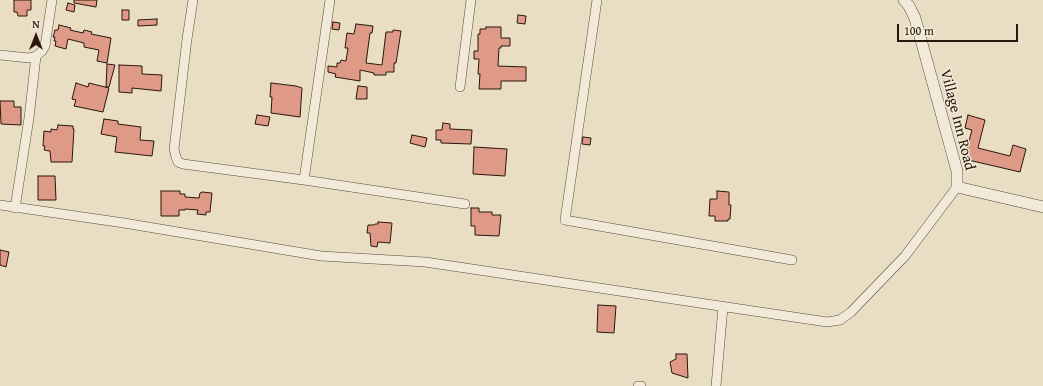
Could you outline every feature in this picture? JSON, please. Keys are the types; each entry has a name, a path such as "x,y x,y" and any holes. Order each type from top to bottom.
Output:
{"street":[{"path":"0,55 29,58 36,56 42,51 45,46 52,0"},
{"path":"193,0 174,149 178,162 183,164 465,204"},
{"path":"304,180 330,0"},
{"path":"460,87 470,0"},
{"path":"597,0 565,220 792,260"},
{"name":"Village Inn Road","path":"904,0 915,18 957,171 957,187 1043,207"},
{"path":"15,208 30,118 36,56"},
{"path":"0,205 124,223 321,256 425,262 828,322 840,320 851,312 905,256 957,187"},
{"path":"716,386 723,307"}],"building":[{"path":"14,0 31,0 31,10 27,10 27,16 18,16 17,12 14,12"},
{"path":"74,0 97,0 96,7 74,3"},
{"path":"68,3 75,5 74,12 66,10"},
{"path":"122,10 129,10 129,20 122,20"},
{"path":"518,15 526,16 525,24 517,23"},
{"path":"157,19 157,25 138,26 138,20"},
{"path":"333,22 340,23 339,30 332,29"},
{"path":"356,24 373,26 372,33 370,33 366,63 382,65 386,32 393,32 393,30 401,31 396,63 394,63 394,72 386,72 386,75 374,75 374,73 360,70 360,81 335,77 336,74 328,72 328,66 337,67 337,63 340,63 341,60 346,61 348,48 345,48 347,33 354,34"},
{"path":"59,25 71,28 70,30 83,33 84,30 92,32 91,34 111,38 107,63 97,61 99,50 84,47 84,43 68,39 66,49 55,46 56,41 54,41 55,37 53,37 55,30 58,30"},
{"path":"486,27 501,27 501,38 510,38 510,46 501,46 501,48 499,48 498,66 526,67 526,81 501,81 501,89 479,89 479,59 474,59 474,51 478,51 478,34 480,34 480,29 486,29"},
{"path":"107,64 115,65 109,87 106,87"},
{"path":"119,65 142,66 142,74 162,75 161,91 132,88 132,93 119,92"},
{"path":"76,83 88,87 89,83 109,88 103,112 74,106 76,100 72,99"},
{"path":"271,83 302,88 300,117 271,113"},
{"path":"358,86 367,87 367,99 356,99"},
{"path":"0,101 14,101 14,107 21,107 21,125 1,124"},
{"path":"257,115 270,117 268,126 255,124"},
{"path":"968,115 985,120 978,148 1010,156 1013,145 1026,149 1020,172 964,159 972,130 965,128"},
{"path":"104,119 118,121 118,124 141,127 140,140 154,141 152,156 115,152 117,137 101,134"},
{"path":"443,123 450,124 450,129 472,130 471,144 441,143 441,140 436,140 436,130 442,130"},
{"path":"58,125 73,126 72,162 51,162 50,151 44,150 44,131 51,132 51,129 57,130"},
{"path":"412,135 427,138 425,147 410,143"},
{"path":"583,137 591,138 590,145 582,144"},
{"path":"474,147 507,149 505,176 473,174"},
{"path":"38,176 55,176 56,200 38,200"},
{"path":"161,191 180,191 180,194 185,194 185,197 199,198 200,193 202,192 212,193 210,212 206,212 206,215 197,214 198,210 185,209 179,210 179,216 161,216"},
{"path":"717,191 729,192 729,205 731,205 730,219 728,219 728,221 715,221 715,216 709,216 710,199 717,199"},
{"path":"471,208 479,208 479,212 492,212 492,215 501,215 499,236 475,235 475,226 471,226"},
{"path":"378,222 392,223 390,243 378,242 377,247 371,246 370,233 367,233 368,225 378,224"},
{"path":"0,250 9,252 6,267 0,265"},
{"path":"598,305 616,306 614,333 597,332"},
{"path":"676,354 687,354 688,378 672,373 670,362 676,359"}]}
